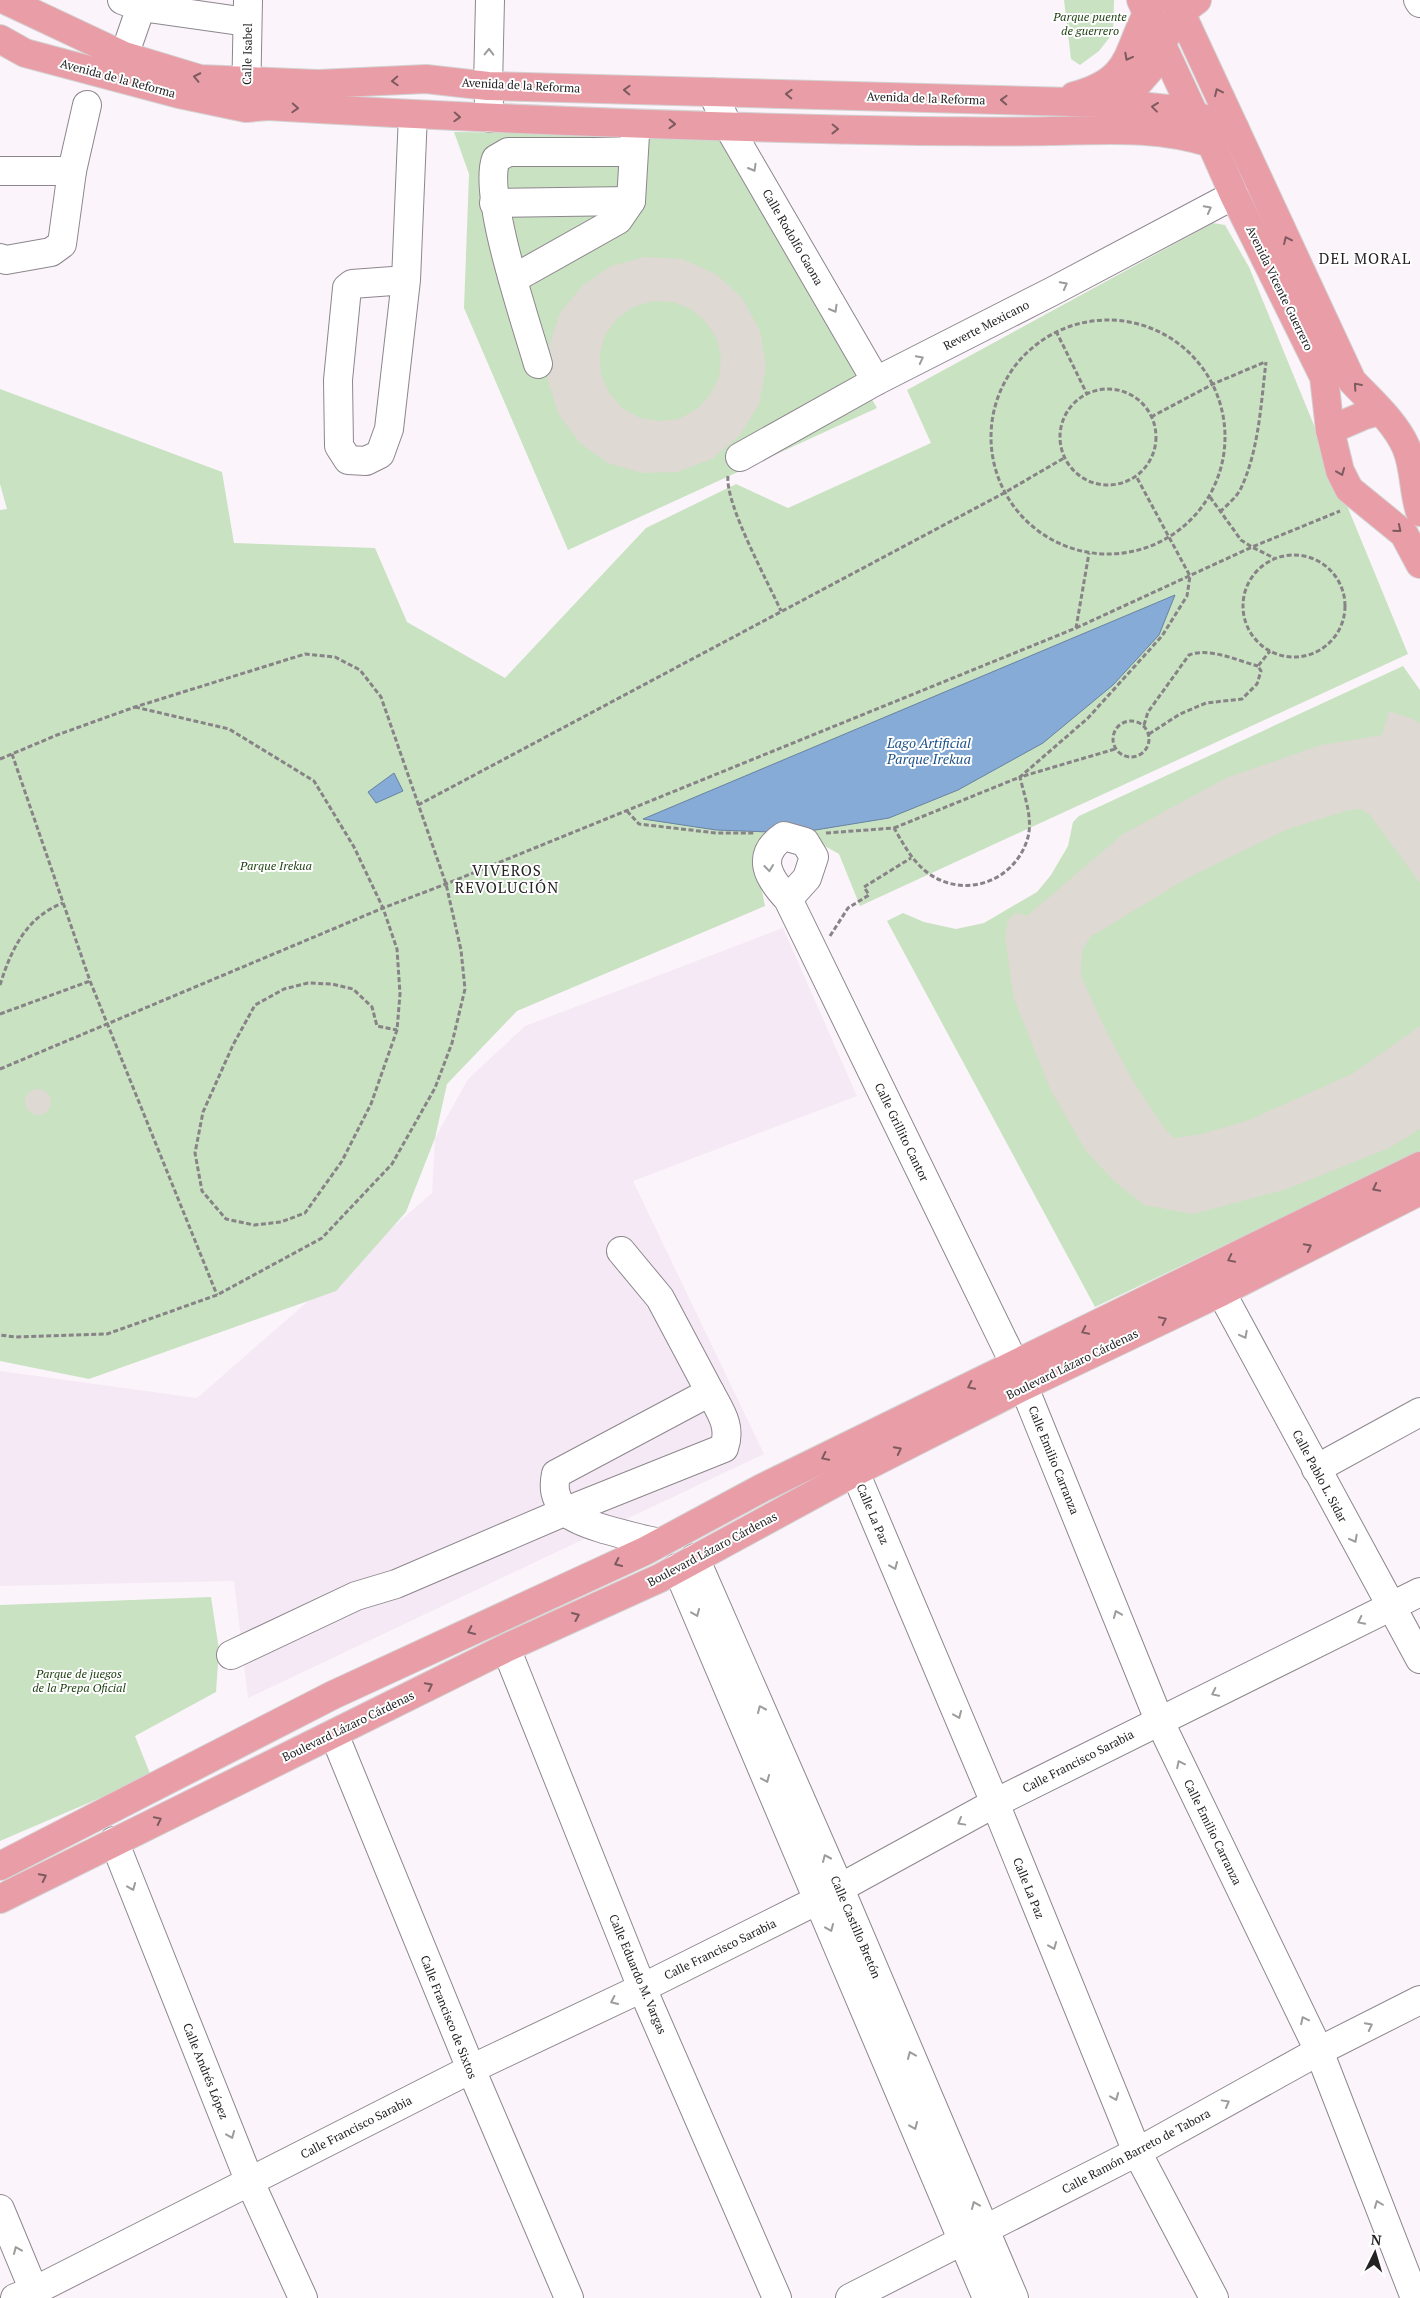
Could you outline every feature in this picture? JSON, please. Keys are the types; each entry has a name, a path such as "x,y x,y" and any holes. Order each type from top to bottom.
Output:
{"main road":[{"name":"Avenida de la Reforma","path":"5,0 124,56 200,79 318,84 426,79 488,86 1154,106 1194,114 1235,129"},
{"name":"Avenida de la Reforma","path":"1053,102 1103,87 1117,75 1129,58 1148,4"},
{"name":"Avenida Vicente Guerrero","path":"1148,4 1162,42 1194,114 1211,143 1234,195 1324,377 1330,430 1340,471 1349,489 1404,534 1420,564"},
{"name":"Avenida de la Reforma","path":"1049,131 1110,104 1131,91 1150,68 1162,42 1185,4"},
{"name":"Avenida Vicente Guerrero","path":"1185,4 1235,129 1352,381 1392,424 1413,443 1412,466 1417,499"},
{"path":"25,53 38,17"},
{"name":"Avenida de la Reforma","path":"0,39 25,53 179,94 246,108 268,106 490,118 728,126 1162,131 1185,134 1211,143"},
{"path":"413,114 416,100 426,79"},
{"path":"1330,430 1365,415 1380,411"},
{"path":"1365,502 1400,495 1417,499"},
{"name":"Boulevard Lázaro Cárdenas","path":"0,1899 506,1648 660,1578 855,1472 1020,1375 1420,1166"},
{"name":"Boulevard Lázaro Cárdenas","path":"0,1866 333,1695 659,1543 762,1488 1020,1375 1221,1292 1420,1191"}],"street":[{"path":"490,0 488,86 490,118"},
{"path":"124,56 132,4 248,11"},
{"name":"Calle Isabel","path":"246,108 248,11"},
{"name":"Calle Rodolfo Gaona","path":"712,92 728,126 876,381"},
{"path":"0,258 6,260 51,252 62,244 72,171 87,105"},
{"path":"406,280 352,284 347,288 338,380 339,446 348,460 366,461 380,454 390,429 406,280 413,114"},
{"path":"513,279 618,220 631,201 635,123"},
{"path":"538,364 513,279 494,204 492,167 496,159 508,152 634,152"},
{"path":"0,171 72,171"},
{"name":"Reverte Mexicano","path":"740,456 876,381 1053,291 1234,195"},
{"path":"494,204 631,201"},
{"name":"Calle Grillito Cantor","path":"788,899 1020,1375"},
{"path":"231,1655 356,1596 396,1584 564,1512 724,1448 728,1437 726,1424 710,1392 660,1298 621,1251"},
{"name":"Calle Pablo L. Sidar","path":"1221,1292 1420,1659"},
{"name":"Calle Emilio Carranza","path":"1020,1375 1159,1720 1319,2052 1415,2298"},
{"path":"659,1543 592,1526 564,1512 553,1488 556,1474 710,1392"},
{"path":"1316,1469 1420,1412"},
{"name":"Calle La Paz","path":"855,1472 995,1803 1137,2152 1214,2298"},
{"name":"Calle Castillo Bretón","path":"686,1563 974,2236 1014,2298"},
{"name":"Calle Francisco Sarabia","path":"29,2296 249,2180 471,2069 642,1988 829,1894 995,1803 1420,1592"},
{"name":"Calle Eduardo M. Vargas","path":"506,1648 642,1988 777,2298"},
{"name":"Calle Francisco de Sixtos","path":"334,1734 471,2069 569,2298"},
{"name":"Calle Andrés López","path":"114,1841 297,2296"},
{"name":"Calle Ramón Barreto de Tabora","path":"850,2298 1137,2152 1319,2052 1420,2000"},
{"path":"0,2208 29,2296"},
{"name":"Calle Castillo Bretón","path":"974,2236 987,2298"}],"path":[{"path":"1115,320 1146,325 1173,339 1196,358 1214,384 1224,412 1226,441 1222,470 1210,497 1192,520 1168,538 1143,549 1117,554 1089,553 1063,546 1040,533 1019,515 1004,493 993,463 991,448 990,432 995,401 1009,373 1024,355 1056,331 1092,321 1115,320"},
{"path":"1056,331 1087,394"},
{"path":"1151,416 1214,384 1266,362 1256,438 1250,463 1242,487 1220,512"},
{"path":"1105,389 1123,392 1140,402 1151,416 1156,433 1154,449 1148,464 1136,476 1121,484 1104,485 1087,481 1074,471 1064,458 1059,440 1062,421 1072,405 1087,394 1105,389"},
{"path":"740,456 729,473 727,486 735,511 781,612"},
{"path":"418,805 1004,493 1064,458"},
{"path":"1020,776 1088,718 1162,636 1187,596 1190,576 1136,476"},
{"path":"1210,497 1241,540 1275,559"},
{"path":"0,1069 107,1026 384,908 1076,628 1252,547 1365,502"},
{"path":"1076,628 1089,553"},
{"path":"1289,555 1304,556 1317,561 1329,569 1338,581 1344,594 1345,609 1342,623 1336,636 1319,650 1299,657 1284,656 1270,651 1259,643 1250,632 1244,618 1243,604 1246,589 1252,576 1262,566 1275,559 1289,555"},
{"path":"1258,666 1270,651"},
{"path":"1144,725 1148,712 1190,655 1197,652 1207,652 1258,666 1261,671 1258,684 1242,699 1206,703 1180,714 1149,734"},
{"path":"0,759 57,735 135,707 305,654 334,657 360,670 381,697 446,884 461,950 465,989 452,1043 435,1088 392,1164 322,1238 217,1295 107,1334 15,1337 0,1335"},
{"path":"135,707 229,729 314,781 354,847 384,908 397,949 400,994 397,1030 371,1104 346,1153 305,1213 281,1222 254,1226 226,1219 202,1191 195,1153 203,1112 233,1045 255,1005 284,989 308,983 332,984 353,988 372,1007 377,1026 397,1030"},
{"path":"1134,720 1144,725 1149,734 1149,744 1143,753 1134,757 1123,756 1115,749 1112,738 1115,728 1123,722 1134,720"},
{"path":"824,833 894,828 1020,776 1115,749"},
{"path":"12,754 107,1026 217,1295"},
{"path":"894,828 911,858 928,873 944,882 963,887 983,884 1002,876 1015,864 1028,836 1029,821 1020,776"},
{"path":"627,811 639,824 716,833 761,834"},
{"path":"813,950 826,942 848,908 869,895 864,887 911,858"},
{"path":"0,985 9,958 27,926 49,909 63,904"},
{"path":"0,1014 90,981"}],"shaded area":[{"path":"783,928 857,1096 633,1181 764,1454 248,1698 234,1581 0,1586 0,1371 197,1398 432,1193 435,1138 468,1079 525,1026"}],"green space":[{"name":"Parque puente de guerrero","path":"1064,0 1114,0 1113,33 1099,51 1080,65 1071,59"},
{"path":"454,132 719,136 877,408 568,550 464,308 469,174"},
{"name":"Parque Irekua","path":"1213,223 1225,225 1249,267 1408,654 860,906 839,854 805,835 755,856 765,906 517,1011 447,1084 435,1138 406,1212 336,1291 89,1379 0,1361 0,510 7,509 0,484 0,389 222,472 234,543 375,548 407,622 505,678 646,528 736,484 788,508 931,443 907,390"},
{"path":"1403,666 1420,690 1420,1152 1095,1307 887,921 903,913 924,922 956,929 984,923 1037,892 1051,875 1068,846 1073,822 1079,816"},
{"name":"Parque de juegos de la Prepa Oficial","path":"211,1597 219,1650 216,1692 135,1736 151,1776 0,1841 0,1605"}],"water":[{"name":"Lago Artificial Parque Irekua","path":"1175,595 1159,635 1113,685 1043,743 958,790 889,818 797,833 716,830 643,819"},
{"path":"394,773 403,791 376,803 368,792"}],"building":[{"path":"645,257 682,259 716,274 743,299 760,331 766,367 759,404 740,435 712,459 677,472 642,473 608,463 580,443 559,415 548,381 548,375 553,367 549,346 560,313 582,286 611,266","holes":["653,301 673,302 691,309 706,322 717,339 721,358 719,377 710,395 697,409 679,419 660,421 640,418 622,408 609,393 601,374 600,354 605,335 617,319 633,307"]},
{"path":"1389,711 1415,720 1420,724 1420,883 1369,814 1361,809 1349,810 1288,829 1191,876 1090,937 1082,951 1081,976 1104,1027 1133,1081 1164,1128 1174,1138 1202,1134 1249,1120 1352,1074 1420,1026 1420,1129 1389,1148 1287,1189 1193,1214 1144,1205 1114,1181 1086,1151 1051,1091 1014,999 1005,938 1008,920 1016,913 1027,916 1123,834 1226,778 1321,745 1382,735"},
{"path":"38,1089 47,1093 51,1102 47,1111 38,1115 29,1111 25,1102 29,1093"}],"district":[{"name":"DEL MORAL","path":"1365,258"},
{"name":"VIVEROS REVOLUCIÓN","path":"507,878"}]}
